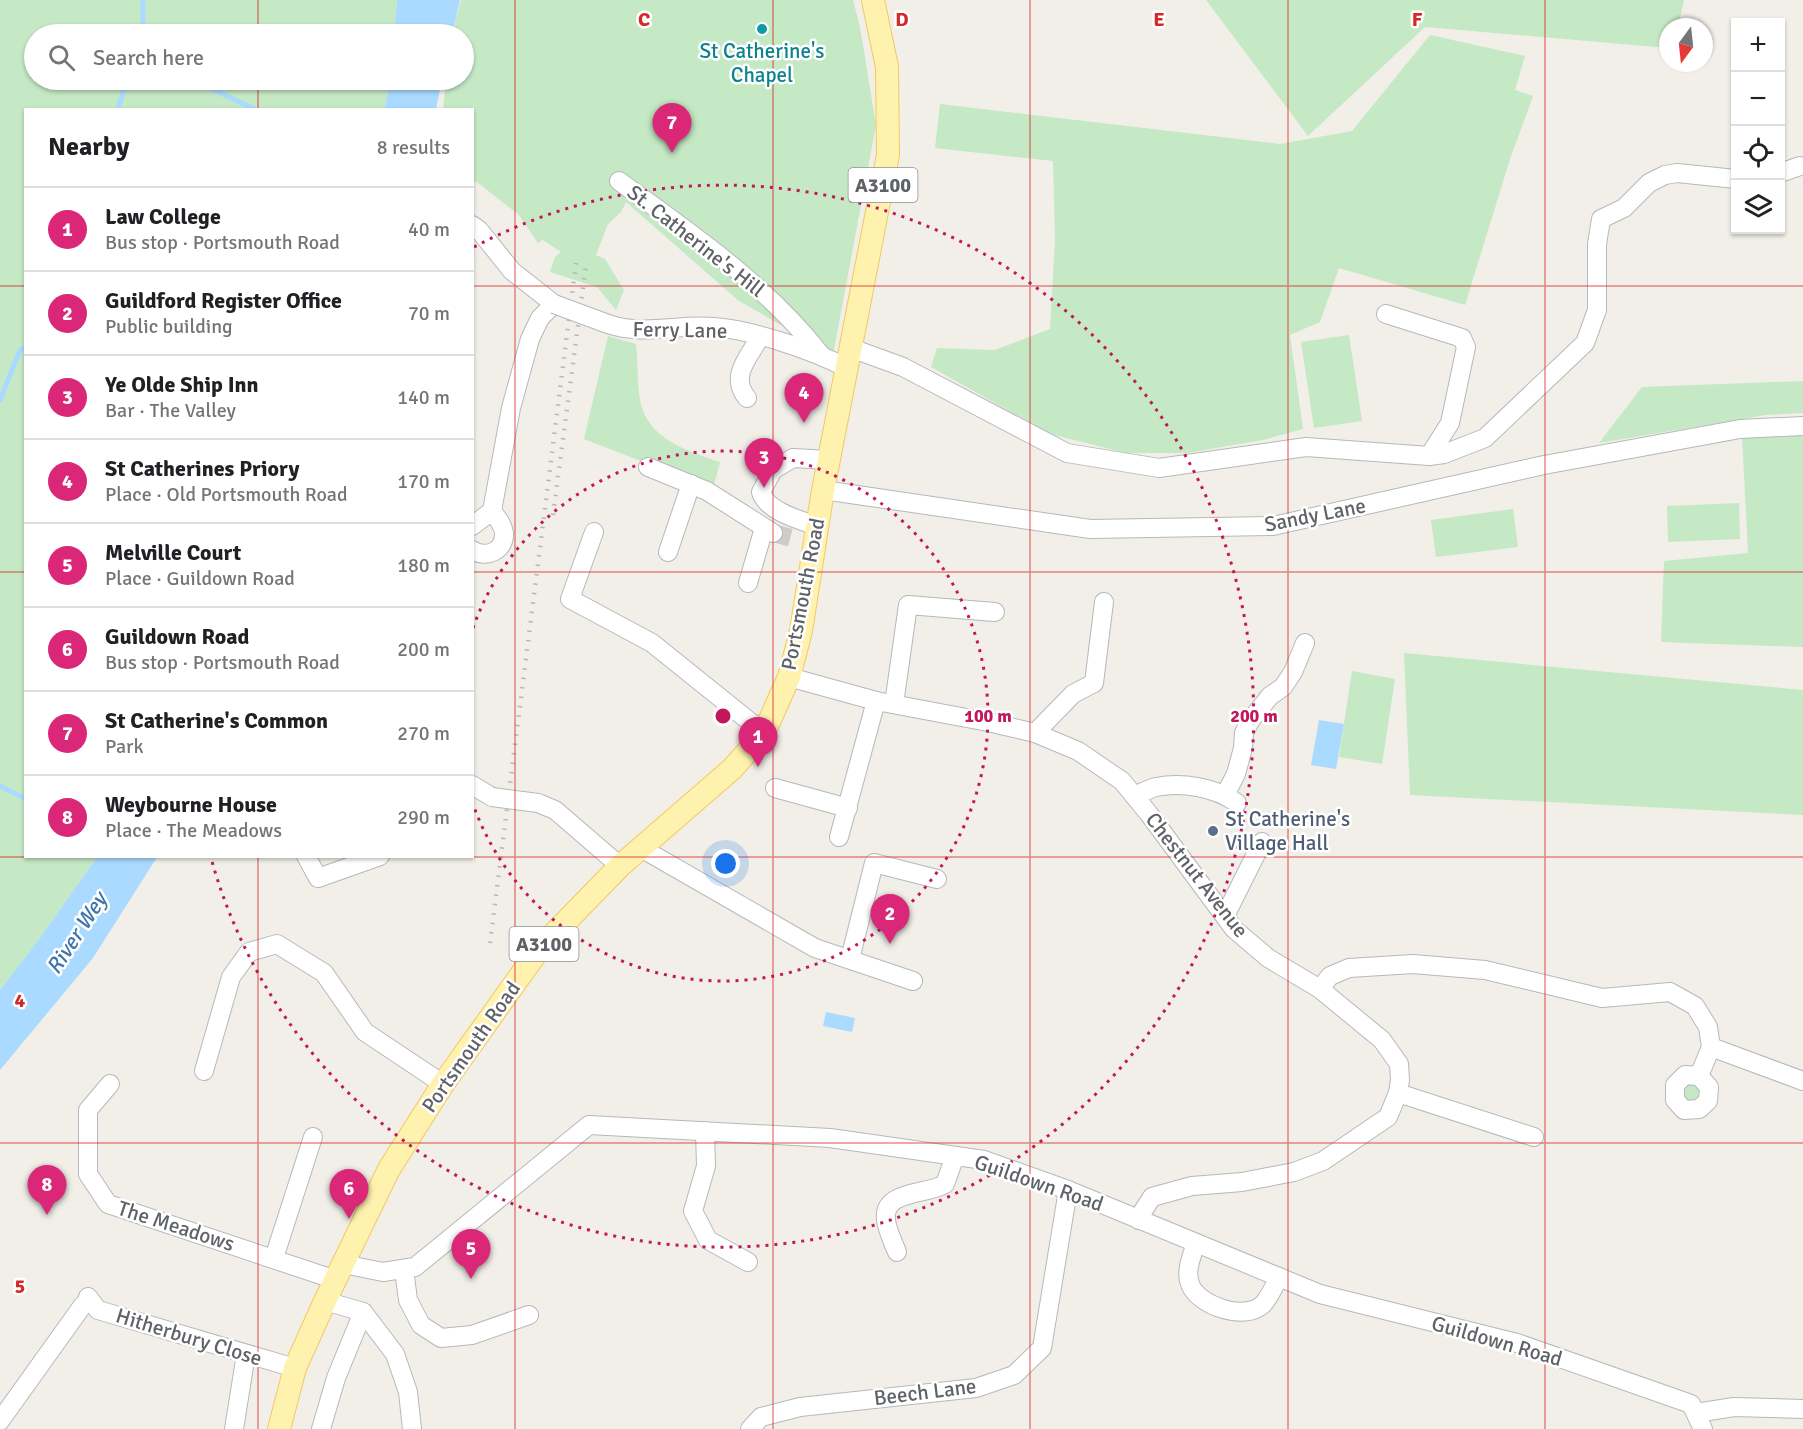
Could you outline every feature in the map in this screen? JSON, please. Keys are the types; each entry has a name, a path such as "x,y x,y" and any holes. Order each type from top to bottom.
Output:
{"main road":[{"name":"A3100","path":"823,490 888,155 887,67 873,0"},
{"name":"Portsmouth Road","path":"279,1429 295,1368 325,1301 390,1169 443,1084 540,948 620,866 732,769 764,733 789,677 801,631 810,537 823,490"}],"street":[{"path":"1785,170 1802,162"},
{"name":"Ferry Lane","path":"474,226 512,271 554,304 624,330 714,327 760,337 821,355 903,367 1067,453 1159,468 1306,447 1429,456 1444,454 1485,438 1585,343 1597,310 1597,244 1601,219 1624,208 1650,183 1665,175 1677,173 1731,178"},
{"name":"St. Catherine's Hill","path":"619,181 754,283 806,335 821,355"},
{"path":"474,524 492,511 511,408 530,339 540,318 554,304"},
{"path":"1386,314 1462,338 1466,347 1450,423 1429,456"},
{"path":"747,398 740,389 740,377 743,363 760,337"},
{"name":"Sandy Lane","path":"823,490 1090,529 1273,526 1556,463 1740,429 1803,426"},
{"path":"810,537 787,516 763,499 761,492 773,470 793,458 829,460"},
{"path":"648,467 692,484 719,498 768,530 748,583"},
{"path":"668,552 692,484"},
{"path":"474,551 489,554 498,550 503,543 504,533 501,522 492,511"},
{"path":"594,532 570,599 652,643 764,733"},
{"path":"1035,732 1073,694 1094,683 1104,602"},
{"path":"839,837 885,702 908,605 995,612"},
{"path":"1134,795 1156,787 1183,786 1210,790 1231,799 1243,748 1244,733 1250,721 1270,696 1283,687 1293,672 1305,643"},
{"name":"Chestnut Avenue","path":"789,677 885,702 1035,732 1078,751 1122,781 1234,929 1268,958 1320,988 1382,1040 1399,1064 1398,1094 1388,1117 1323,1161 1294,1172 1242,1182 1192,1186 1152,1197 1140,1220"},
{"path":"474,786 492,797 538,802 555,810 620,866"},
{"path":"775,788 848,808"},
{"path":"1225,916 1262,842"},
{"path":"641,848 815,948 913,981"},
{"path":"307,858 318,878 374,858"},
{"path":"850,960 874,863 937,879"},
{"path":"204,1071 231,977 249,952 278,944 324,973 365,1032 443,1084"},
{"path":"1320,988 1330,976 1349,968 1413,963 1485,970 1602,998 1670,992 1695,1006 1708,1027 1711,1047 1699,1076"},
{"path":"1711,1047 1803,1081"},
{"name":"The Meadows","path":"110,1084 88,1110 88,1174 108,1204 274,1258 340,1272"},
{"path":"1398,1094 1534,1137"},
{"name":"Guildown Road","path":"340,1272 383,1272 415,1267 589,1125 830,1138 984,1160 1068,1190 1320,1294 1517,1343 1691,1404 1700,1421"},
{"path":"705,1131 706,1166 693,1211 708,1240 748,1262"},
{"path":"274,1258 313,1137"},
{"path":"897,1252 885,1219 888,1205 898,1197 936,1190 945,1184 955,1156"},
{"name":"Beech Lane","path":"750,1429 761,1417 800,1407 976,1388 1014,1375 1042,1348 1068,1190"},
{"path":"1196,1243 1188,1268 1190,1283 1195,1293 1209,1305 1234,1311 1252,1311 1263,1304 1279,1277"},
{"path":"404,1269 408,1300 421,1325 441,1338 472,1335 529,1315"},
{"name":"Hitherbury Close","path":"0,1421 86,1301 98,1310 295,1368"},
{"path":"325,1301 363,1312 395,1354 408,1392 412,1429"},
{"path":"321,1429 336,1378 363,1312"},
{"path":"234,1429 246,1353"},
{"path":"1700,1421 1734,1407 1803,1409"}],"green space":[{"path":"0,0 397,0 395,24 24,24 24,90 389,90 384,108 24,108 24,858 96,858 0,990"},
{"path":"461,0 853,0 860,27 876,125 833,355 739,301 626,202 621,212 608,224 596,255 605,259 624,290 616,310 597,287 550,272 555,257 561,252 543,240 538,243 519,215 474,182 474,108 443,108 445,90 474,90 474,24 455,24"},
{"path":"1206,0 1684,0 1680,18 1659,18 1659,47 1425,27 1308,136"},
{"path":"1430,35 1525,56 1515,90 1533,96 1510,159 1465,305 1339,268 1320,322 1290,335 1303,429 1263,440 1187,453 1126,453 1050,434 931,367 937,348 995,350 1050,329 1055,240 1053,161 935,148 940,104 1280,144 1352,131"},
{"path":"1349,335 1362,421 1314,428 1301,342"},
{"path":"608,336 636,344 640,400 651,425 670,442 720,462 713,489 584,439"},
{"path":"1803,381 1803,413 1766,415 1599,443 1642,387"},
{"path":"1742,436 1803,436 1803,647 1661,642 1664,561 1748,553"},
{"path":"1739,503 1740,539 1668,542 1667,506"},
{"path":"1513,509 1518,547 1436,557 1431,520"},
{"path":"1404,653 1803,690 1803,815 1410,795"},
{"path":"1352,671 1395,679 1382,764 1339,757"},
{"path":"1688,1083 1694,1083 1701,1090 1699,1100 1689,1102 1684,1099 1682,1090"}],"water":[{"path":"397,0 460,0 454,24 395,24"},
{"path":"389,90 440,90 436,108 384,108"},
{"path":"1319,720 1344,724 1336,769 1311,765"},
{"name":"River Wey","path":"96,858 156,858 93,958 0,1070 0,990"},
{"path":"826,1012 855,1018 852,1032 823,1026"}],"waterway":[{"path":"143,0 143,24"},
{"path":"119,108 123,90"},
{"path":"215,90 252,108"},
{"path":"0,400 20,350 24,348"},
{"path":"0,786 24,798"}],"tunnel":[{"path":"773,533 799,540"}],"railway":[{"path":"490,943 576,263"},
{"path":"553,515 586,265"}],"place":[{"name":"St Catherine's Chapel","path":"762,29"},
{"name":"St Catherine's Common","path":"672,153"},
{"name":"St Catherines Priory","path":"804,423"},
{"name":"Ye Olde Ship Inn","path":"764,488"},
{"name":"Law College","path":"758,767"},
{"name":"St Catherine's Village Hall","path":"1213,831"},
{"name":"Guildford Register Office","path":"890,944"},
{"name":"Weybourne House","path":"47,1215"},
{"name":"Guildown Road","path":"349,1219"},
{"name":"Melville Court","path":"471,1279"}]}
